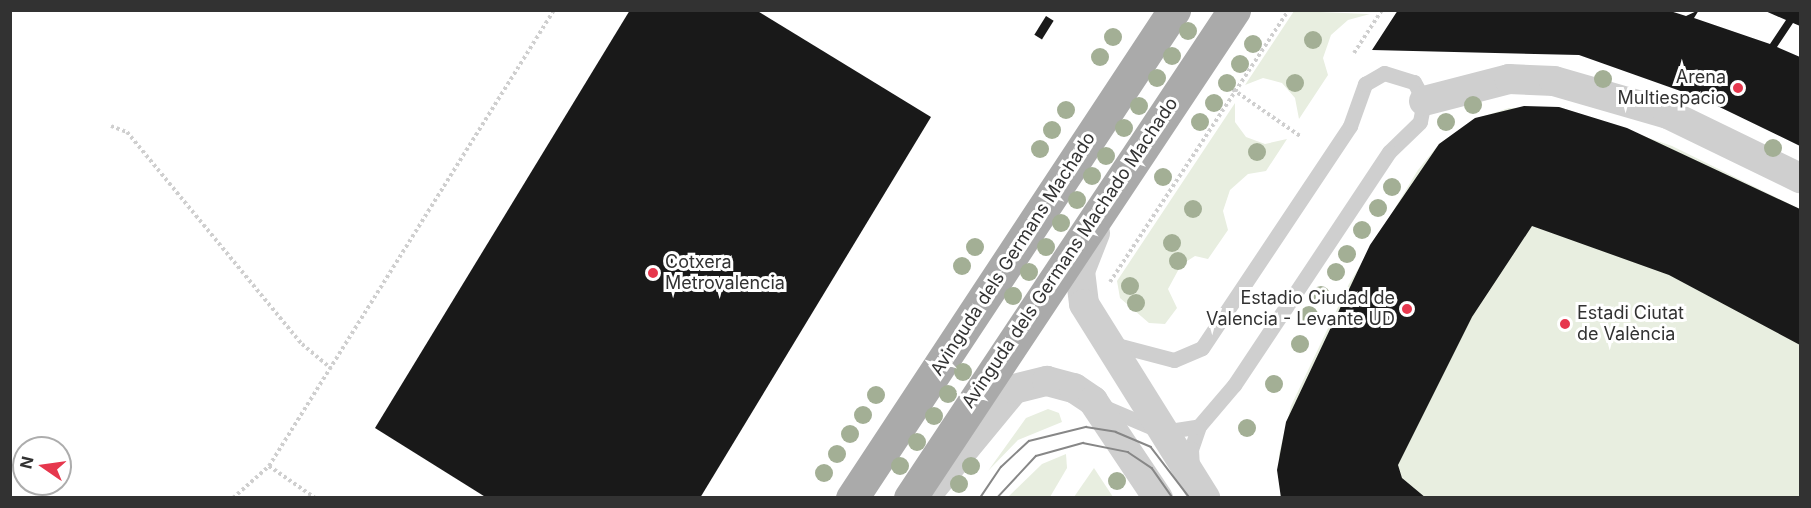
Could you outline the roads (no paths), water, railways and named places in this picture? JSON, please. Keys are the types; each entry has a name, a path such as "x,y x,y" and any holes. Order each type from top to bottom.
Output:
{"main road":[{"name":"Avinguda dels Germans Machado","path":"852,498 1174,10"},
{"name":"Avinguda dels Germans Machado Machado","path":"910,498 1234,10"}],"street":[{"path":"1424,101 1509,79 1554,81 1668,114 1800,178"},
{"path":"1109,199 1080,271 1079,290 1098,329 1201,491"},
{"path":"924,498 1014,389 1047,381 1093,401 1158,498"}],"lane":[{"path":"1098,329 1113,344 1144,356 1174,360 1202,348 1351,124 1365,84 1395,73 1414,82 1424,101 1420,122 1389,152 1234,385 1199,426 1191,449 1201,491"},
{"path":"1093,401 1163,432 1199,426"}],"tram line":[{"path":"980,498 1001,467 1029,441 1086,427 1116,432 1151,447 1190,498"},
{"path":"997,498 1036,456 1083,443 1128,452 1152,468 1173,498"}],"place":[{"name":"Arena Multiespacio","path":"1738,88"},
{"name":"Cotxera Metrovalencia","path":"653,273"},
{"name":"Estadio Ciudad de Valencia - Levante UD","path":"1407,309"},
{"name":"Estadi Ciutat de València","path":"1565,324"}]}
